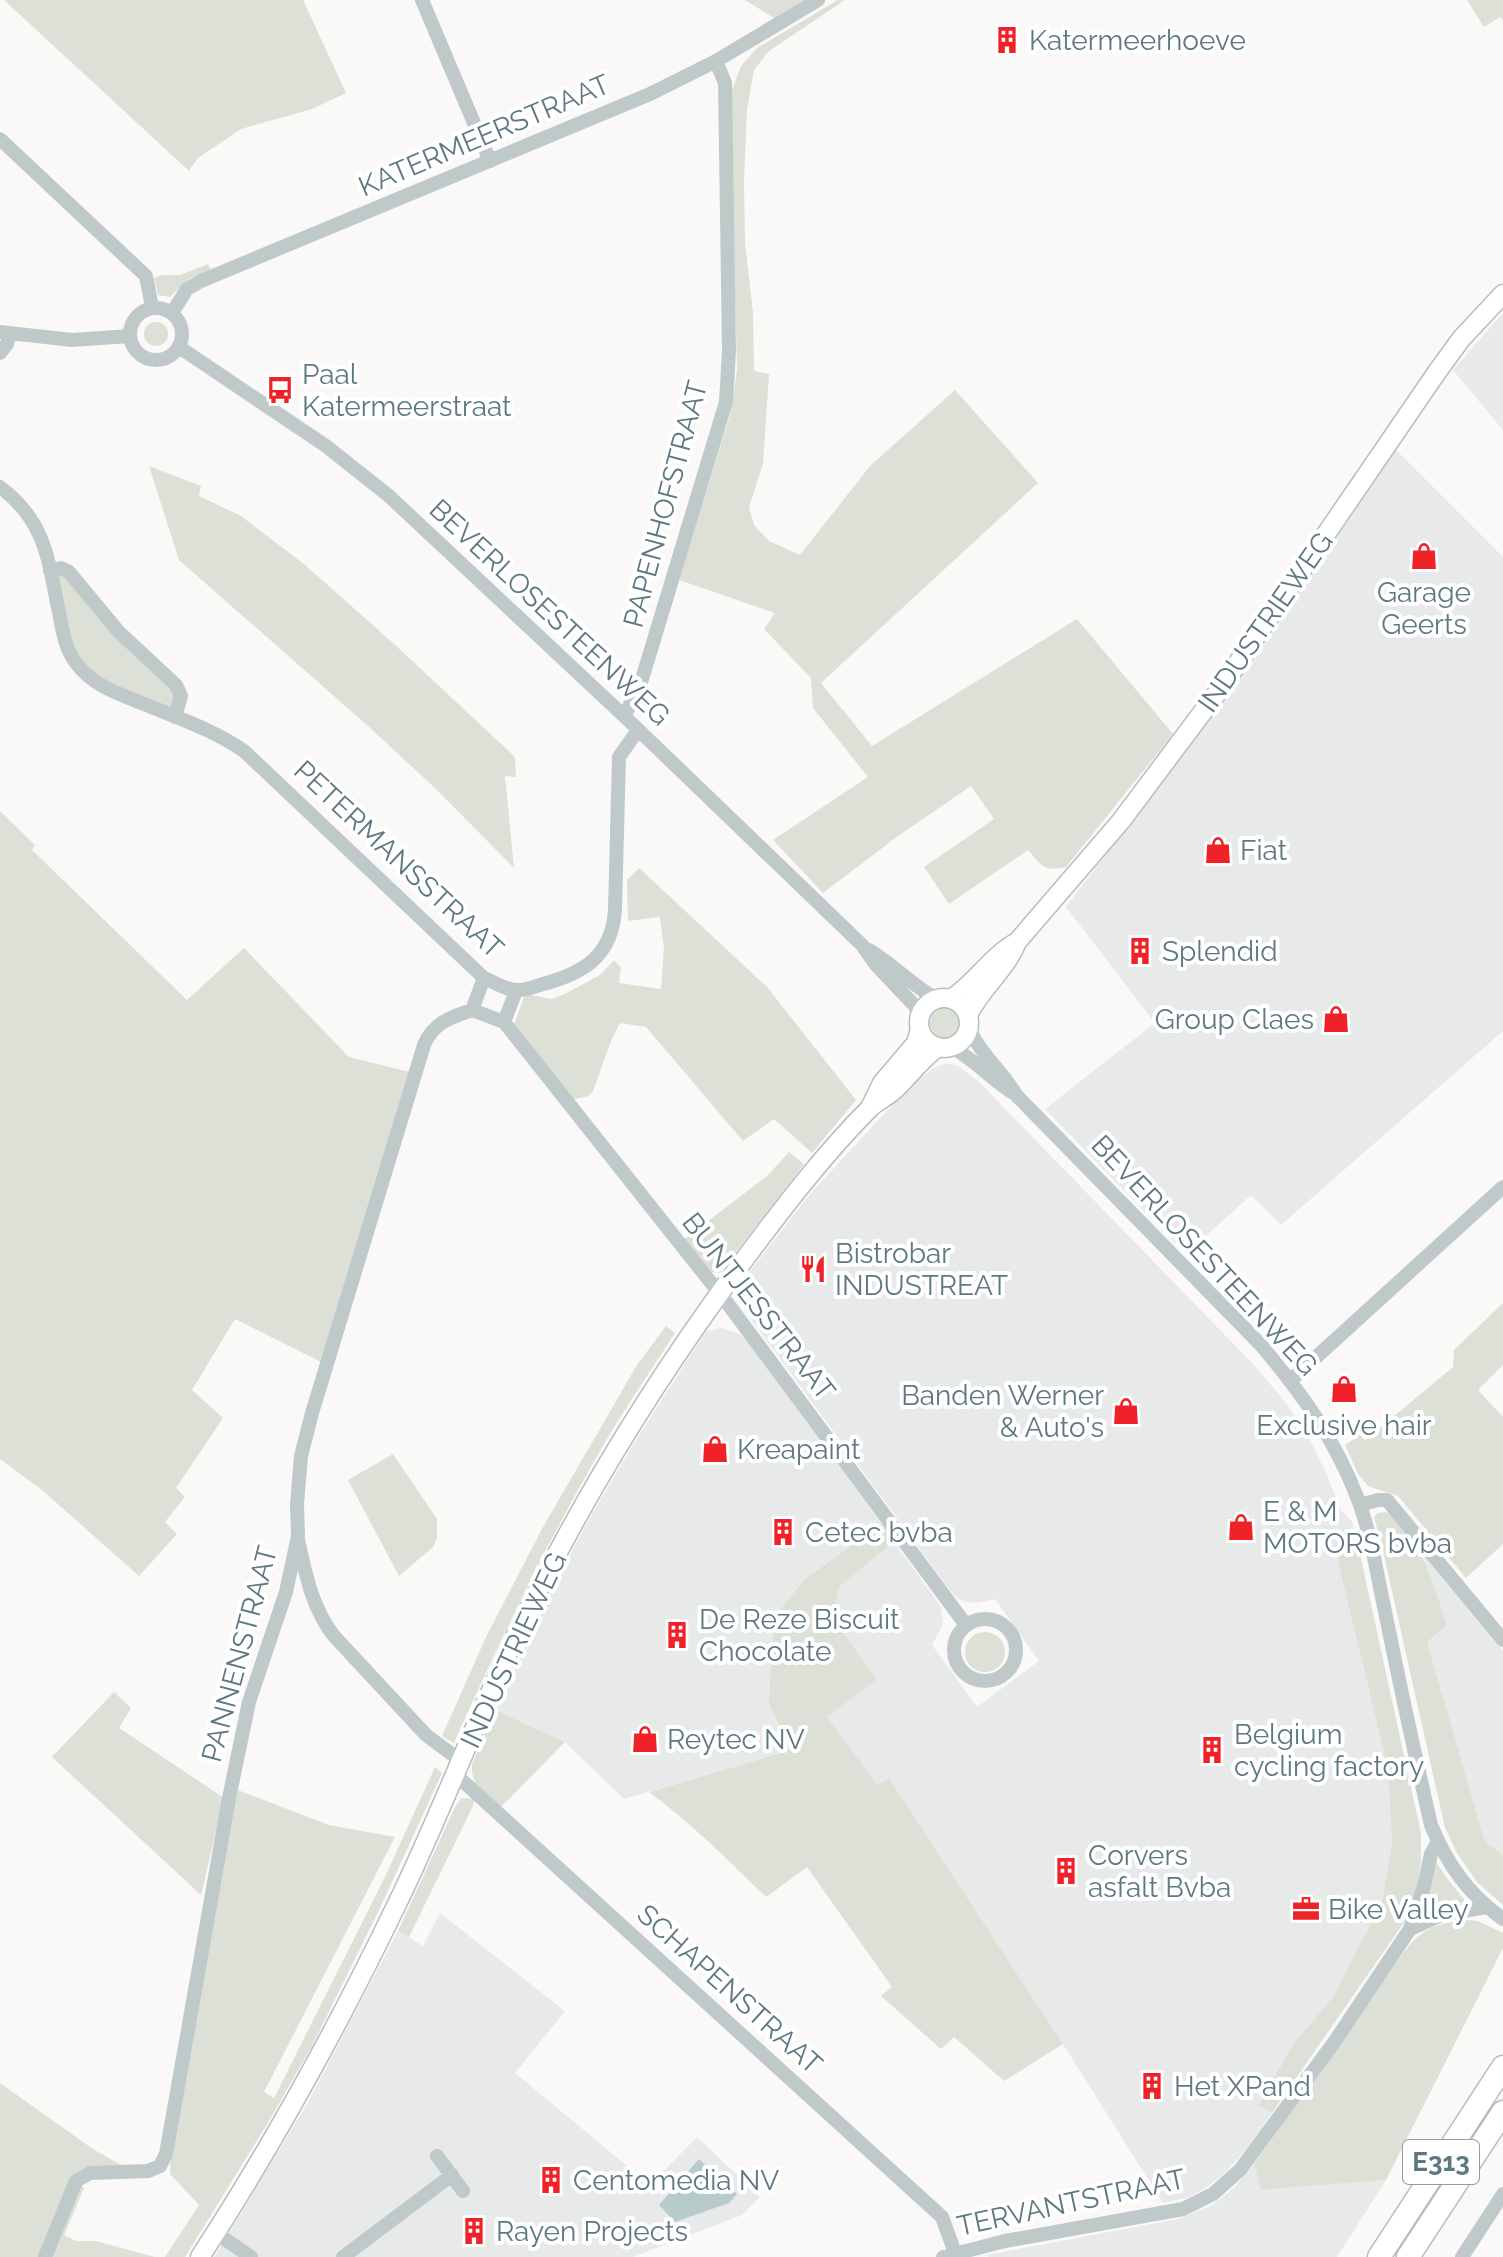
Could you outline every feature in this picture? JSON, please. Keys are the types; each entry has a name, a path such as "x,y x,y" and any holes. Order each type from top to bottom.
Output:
{"highway":[{"name":"E313","path":"1379,2257 1503,2067"},
{"name":"E313","path":"1408,2257 1503,2112"}],"main road":[{"name":"INDUSTRIEWEG","path":"200,2257 324,2047 396,1906 516,1636 577,1517 625,1433 718,1294 786,1203 871,1106 882,1083 916,1043 925,1006 961,992 1001,951 1017,942 1121,821 1220,689 1437,372 1461,339 1503,294"},
{"name":"INDUSTRIEWEG","path":"871,1106 891,1093 917,1065 962,1040 983,990 1011,958 1017,942"},
{"path":"944,999 958,1002 968,1022"},
{"path":"920,1024 926,1041 945,1047"}],"street":[{"path":"422,0 490,161"},
{"name":"KATERMEERSTRAAT","path":"172,313 187,289 201,281 650,94 716,61 818,0"},
{"name":"PAPENHOFSTRAAT","path":"624,716 639,689 726,402 729,337 725,83 716,61"},
{"path":"0,139 146,276 152,307"},
{"path":"152,307 172,313 178,317 183,332 174,353 161,360 146,359 136,352 130,336 132,322 138,315 152,307"},
{"path":"0,353 7,344 5,332 72,340 130,336"},
{"name":"BEVERLOSESTEENWEG","path":"179,347 326,446 369,479 624,716 862,945 876,965 915,1006 920,1024"},
{"name":"PETERMANSSTRAAT","path":"0,487 20,503 43,540 64,638 74,661 83,671 109,689 226,738 244,751 484,978 516,991 551,982 584,968 596,959 614,928 619,757 638,730"},
{"path":"50,571 61,568 69,572 118,631 176,685 181,696 175,717"},
{"name":"BEVERLOSESTEENWEG","path":"862,945 883,958 926,994 944,999"},
{"path":"484,978 472,1010 504,1022 516,991"},
{"name":"PANNENSTRAAT","path":"45,2257 76,2181 90,2173 148,2171 160,2166 166,2154 226,1813 249,1702 286,1592 298,1536 301,1456 312,1413 427,1036 438,1024 472,1010"},
{"name":"BUNTJESSTRAAT","path":"504,1022 718,1294 966,1625"},
{"name":"BEVERLOSESTEENWEG","path":"968,1022 974,1041 1006,1078 1017,1096 1249,1333 1291,1380 1316,1415 1360,1505 1431,1825 1462,1881 1503,1919"},
{"name":"BEVERLOSESTEENWEG","path":"945,1047 962,1053 998,1085 1017,1096"},
{"path":"1291,1380 1503,1187"},
{"path":"1360,1505 1387,1500 1503,1640"},
{"name":"SCHAPENSTRAAT","path":"298,1536 308,1582 322,1621 334,1636 458,1768 942,2217 949,2255"},
{"path":"986,1619 996,1621 1012,1634 1016,1654 1007,1673 989,1681 979,1681 961,1671 954,1652 959,1633 966,1625 986,1619"},
{"name":"TERVANTSTRAAT","path":"949,2255 1005,2241 1166,2213 1199,2202 1225,2185 1254,2152 1335,2041 1410,1929 1431,1854 1438,1841"},
{"path":"1410,1929 1441,1915 1487,1907"},
{"path":"437,2156 463,2191"},
{"path":"343,2257 452,2175"},
{"path":"1462,2257 1503,2194"},
{"path":"216,2233 251,2257"}],"shaded area":[{"path":"4,0 303,0 346,93 312,109 241,129 198,158 189,171"},
{"path":"745,0 804,0 774,18"},
{"path":"838,0 845,0 769,51 754,70 747,109 745,243 753,313 754,371 769,374 763,464 749,507 754,525 769,541 800,555 870,466 955,390 1038,483 821,683 872,746 1077,619 1173,734 1066,867 1053,869 1044,866 1028,850 949,904 924,867 994,819 971,786 823,893 773,840 868,777 813,708 811,678 764,629 775,613 679,580 731,412 737,369 730,95 741,66 757,48"},
{"path":"1467,0 1503,0 1503,20 1500,17 1484,27"},
{"path":"208,264 211,270 189,279 170,297 158,295 154,278 180,275"},
{"path":"1503,313 1503,430 1453,370"},
{"path":"156,322 167,329 168,334 161,345 156,346 145,339 144,334 151,323"},
{"path":"1396,450 1503,557 1503,1031 1281,1225 1251,1195 1186,1254 1045,1109 1155,1023 1066,907 1268,639"},
{"path":"149,466 201,486 199,496 241,516 304,564 515,757 516,777 505,776 514,868 368,726 179,560"},
{"path":"61,572 177,693 172,707 124,691 86,665 77,653 65,623 56,576"},
{"path":"0,811 35,845 32,850 187,1000 244,948 349,1057 410,1072 323,1363 235,1319 192,1390 223,1418 176,1488 185,1497 165,1522 177,1534 139,1576 42,1490 0,1459"},
{"path":"639,868 767,987 856,1100 812,1153 774,1119 743,1141 646,1027 620,1023 593,1091 589,1096 570,1100 513,1027 525,994 552,999 600,975 614,960 621,968 619,983 661,989 664,949 660,917 628,921 627,880"},
{"path":"945,1008 956,1012 960,1023 956,1034 945,1038 934,1034 930,1023 934,1012"},
{"path":"947,1063 958,1066 979,1082 1256,1367 1286,1403 1310,1440 1340,1509 1352,1521 1358,1545 1351,1545 1338,1562 1388,1769 1392,1843 1382,1902 1333,1997 1294,2043 1258,2104 1272,2113 1250,2144 1228,2170 1210,2185 1190,2197 1163,2203 889,1778 877,1785 826,1717 877,1679 833,1619 839,1587 894,1542 941,1607 943,1624 932,1645 977,1707 1039,1661 995,1599 967,1602 958,1599 949,1589 745,1311 739,1294 740,1284 811,1193 910,1086 934,1068"},
{"path":"789,1152 804,1164 720,1273 710,1272 682,1241 767,1176"},
{"path":"1503,1303 1503,1365 1478,1390 1503,1417 1503,1544 1466,1578 1398,1496 1368,1486 1358,1474 1345,1445 1360,1435 1365,1440 1453,1367 1454,1350"},
{"path":"666,1326 675,1333 576,1493 504,1634 454,1743 442,1736 486,1637 543,1527 637,1365"},
{"path":"721,1328 740,1334 748,1342 881,1523 805,1579 769,1704 791,1750 624,1799 565,1742 495,1710 585,1526 706,1331"},
{"path":"393,1454 437,1519 437,1538 433,1547 399,1576 348,1480"},
{"path":"1386,1512 1398,1519 1417,1545 1447,1625 1427,1642 1485,1842 1503,1855 1503,1905 1477,1882 1457,1853 1445,1828 1374,1517"},
{"path":"882,1523 894,1542 839,1587 833,1619 877,1679 827,1717 877,1785 889,1778 1063,2044 1004,2081 954,2037 941,2049 881,1996 892,1987 807,1867 766,1897 694,1829 649,1792 791,1750 769,1704 777,1614 805,1579"},
{"path":"1351,1545 1358,1545 1421,1833 1421,1860 1409,1915 1272,2113 1258,2105 1294,2043 1333,1997 1382,1902 1392,1843 1388,1769 1338,1562 1340,1552"},
{"path":"1423,1555 1503,1651 1503,1855 1485,1843 1427,1642 1447,1625"},
{"path":"985,1632 999,1638 1005,1652 999,1666 985,1672 971,1666 965,1652 971,1638"},
{"path":"114,1692 131,1708 119,1728 224,1798 201,1895 52,1757"},
{"path":"495,1710 565,1742 500,1808 480,1789 472,1771 472,1764"},
{"path":"435,1767 442,1773 312,2046 185,2257 165,2257 199,2205 170,2174 170,2165 235,1789 329,1825 395,1837 264,2092 274,2098 384,1879"},
{"path":"467,1798 474,1799 473,1806 409,1937 398,1931 456,1805"},
{"path":"1436,1862 1467,1903 1441,1906 1425,1912"},
{"path":"440,1913 565,2011 515,2073 650,2185 697,2137 760,2197 742,2215 633,2257 214,2257 307,2104 398,1931 423,1946"},
{"path":"1478,1921 1503,1933 1503,1948 1386,2180 1261,2190 1254,2164 1401,1956 1414,1940 1428,1930 1444,1923"},
{"path":"0,2083 93,2149 121,2165 90,2169 73,2178 84,2188 64,2235 76,2241 95,2241 155,2257 0,2257"},
{"path":"699,2159 737,2194 729,2203 675,2222 659,2205"},
{"path":"1254,2164 1261,2190 1386,2180 1337,2257 986,2255 1178,2219 1212,2205 1235,2187"}],"place":[{"name":"Katermeerhoeve","path":"1007,40"},
{"name":"Paal Katermeerstraat","path":"280,390"},
{"name":"Garage Geerts","path":"1424,556"},
{"name":"Fiat","path":"1218,850"},
{"name":"Splendid","path":"1140,951"},
{"name":"Group Claes","path":"1336,1019"},
{"name":"Bistrobar INDUSTREAT","path":"813,1269"},
{"name":"Exclusive hair","path":"1344,1389"},
{"name":"Banden Werner & Auto's","path":"1126,1411"},
{"name":"Kreapaint","path":"715,1449"},
{"name":"E & M MOTORS bvba","path":"1241,1527"},
{"name":"Cetec bvba","path":"783,1532"},
{"name":"De Reze Biscuit Chocolate","path":"677,1635"},
{"name":"Reytec NV","path":"645,1739"},
{"name":"Belgium cycling factory","path":"1212,1750"},
{"name":"Corvers asfalt Bvba","path":"1066,1871"},
{"name":"Bike Valley","path":"1306,1909"},
{"name":"Het XPand","path":"1152,2086"},
{"name":"Centomedia NV","path":"551,2180"},
{"name":"Rayen Projects","path":"474,2231"}]}
